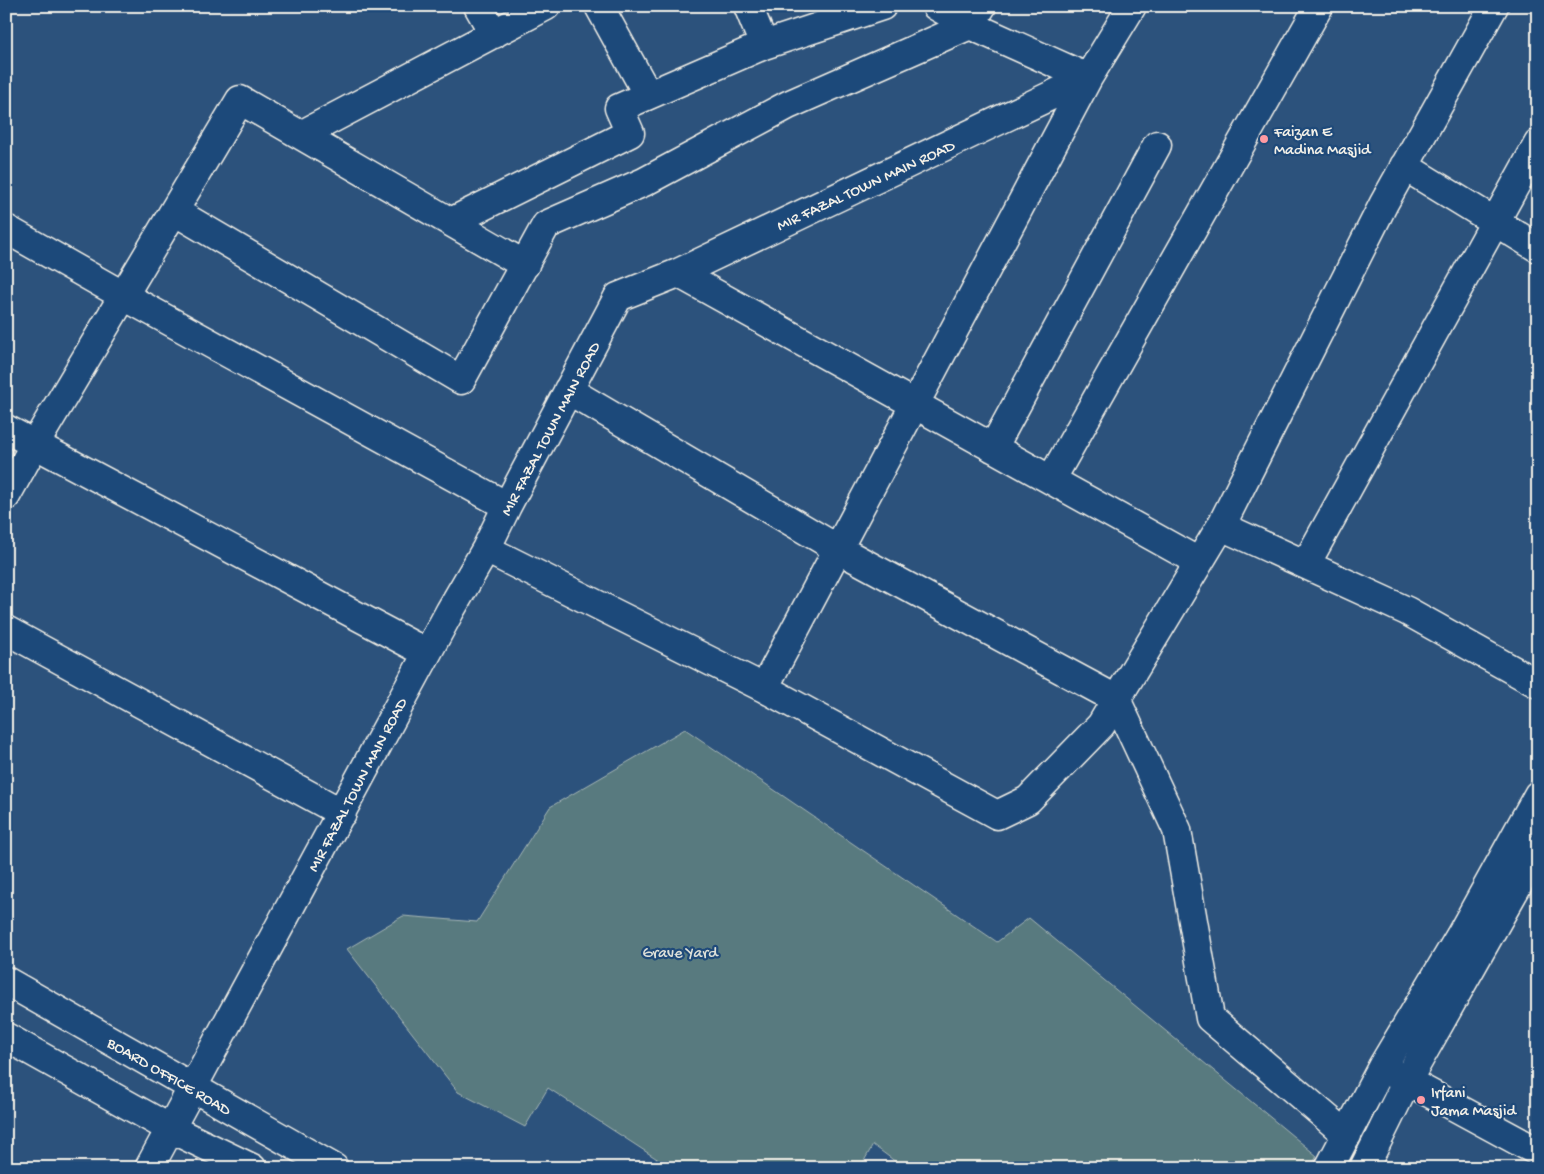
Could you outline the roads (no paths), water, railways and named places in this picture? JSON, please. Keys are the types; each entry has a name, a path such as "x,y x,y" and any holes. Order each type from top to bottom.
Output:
{"street":[{"path":"478,6 494,34"},
{"path":"301,135 546,6"},
{"path":"599,6 648,95"},
{"path":"748,6 764,45"},
{"path":"451,222 630,133 619,108 764,45 882,6"},
{"path":"936,6 976,16 1088,78"},
{"path":"764,688 1088,78 1132,6"},
{"path":"1052,480 1319,6"},
{"path":"486,549 764,688 997,816 1028,800 1101,725 1200,562 1221,526 1404,166 1494,6"},
{"path":"174,211 461,380 546,225 644,182 788,105 976,16"},
{"name":"MIR FAZAL TOWN MAIN ROAD","path":"149,1168 427,653 486,549 618,297 678,273 1088,78"},
{"path":"6,496 240,100 525,265"},
{"path":"1306,564 1538,144"},
{"path":"993,448 1157,146"},
{"path":"1404,166 1538,248"},
{"path":"6,228 124,296 507,506"},
{"path":"678,273 1200,562"},
{"path":"568,390 838,549 1116,699 1177,830 1210,1018 1347,1135"},
{"path":"6,429 427,653"},
{"path":"1221,526 1407,611 1538,684"},
{"path":"6,630 342,813"},
{"path":"1329,1168 1382,1067 1460,936 1538,795"},
{"path":"1364,1168 1407,1081 1538,849"},
{"name":"BOARD OFFICE ROAD","path":"6,981 334,1168"},
{"path":"6,1037 169,1128 252,1168"},
{"path":"1382,1067 1538,1152"}],"place":[{"name":"Faizan E Madina Masjid","path":"1264,139"},
{"name":"Irfani Jama Masjid","path":"1421,1100"}],"park label":[{"name":"Grave Yard","path":"680,951"}]}
